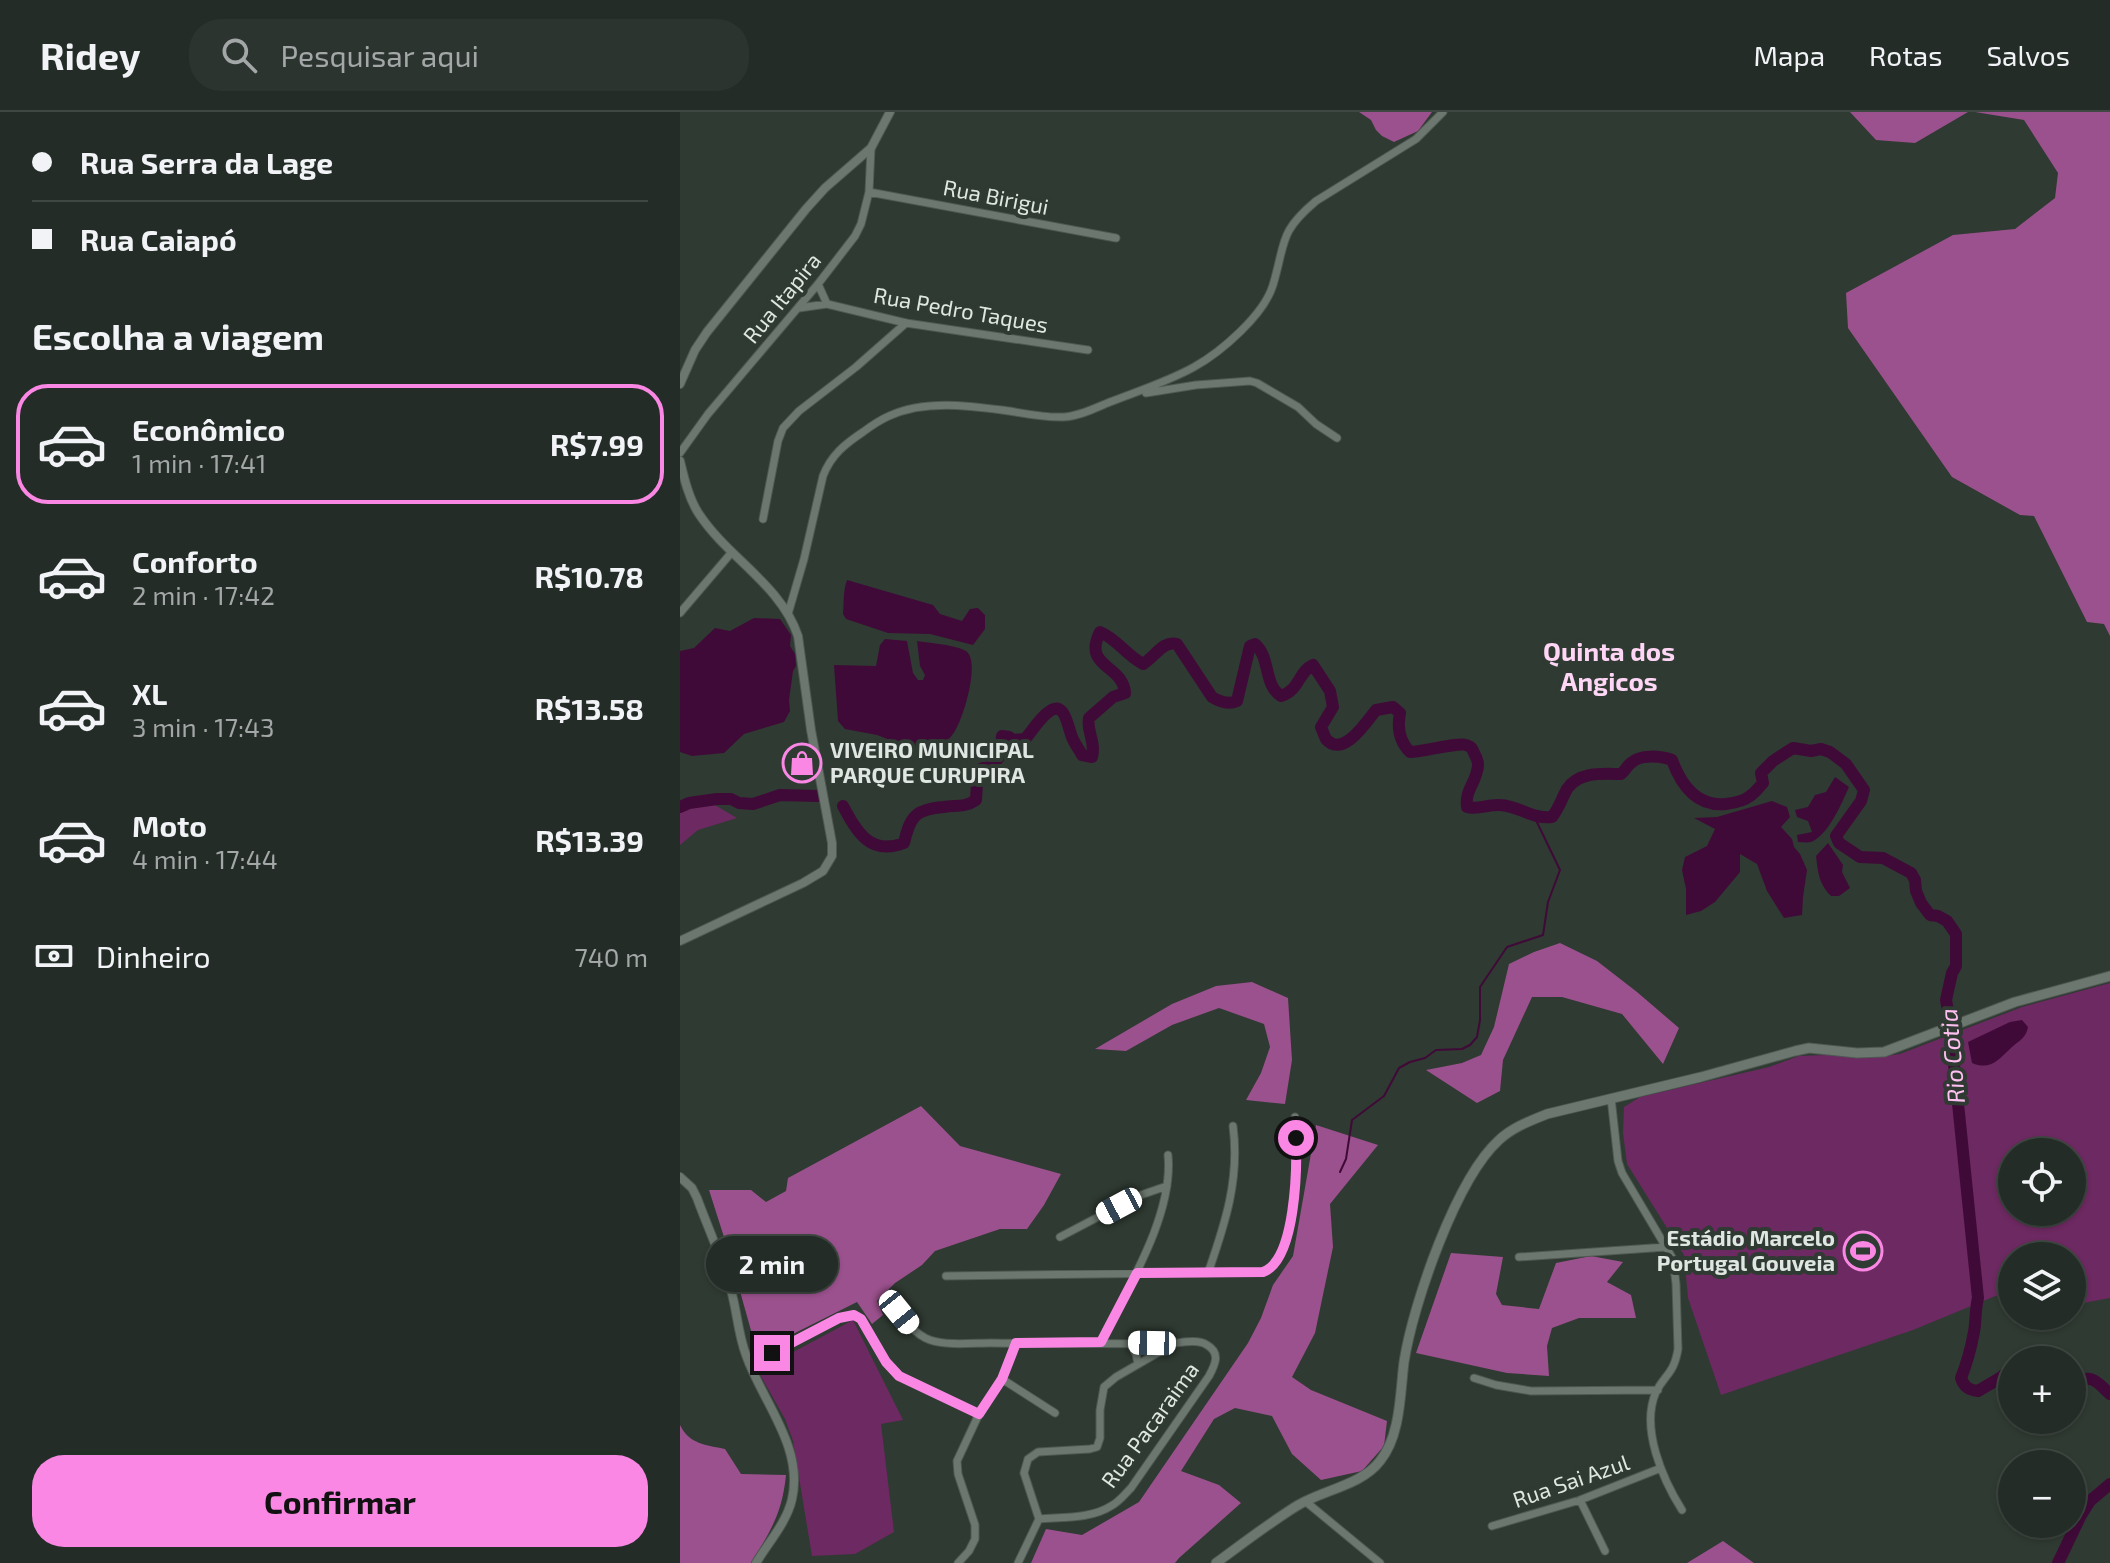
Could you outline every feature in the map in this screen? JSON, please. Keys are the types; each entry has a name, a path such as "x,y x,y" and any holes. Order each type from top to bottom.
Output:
{"main road":[{"path":"1216,1563 1305,1501 1364,1476 1380,1462 1387,1450 1398,1411 1410,1333 1423,1288 1454,1209 1477,1167 1498,1140 1525,1122 1803,1049 1884,1052 2015,1002 2110,976"}],"street":[{"path":"680,381 707,332 825,188 871,148 890,112"},
{"path":"788,614 827,465 844,445 887,417 928,406 971,407 1049,417 1076,416 1136,394 1196,366 1224,346 1265,303 1273,286 1286,234 1301,213 1416,139 1443,112"},
{"name":"Rua Itapira","path":"680,453 708,414 855,236 869,192 871,148"},
{"name":"Rua Birigui","path":"869,192 1116,238"},
{"path":"818,284 827,304"},
{"name":"Rua Pedro Taques","path":"797,309 827,304 906,323 1088,350"},
{"path":"763,519 783,428 799,411 906,323"},
{"path":"1136,394 1250,381 1298,407 1337,438"},
{"path":"680,461 697,511 788,614 798,636 832,856 823,871 803,883 680,941"},
{"path":"680,613 732,552"},
{"path":"1611,1098 1616,1151 1622,1173 1667,1247 1675,1267 1678,1349 1671,1372 1658,1390 1651,1408 1651,1420 1653,1443 1661,1468 1682,1510"},
{"path":"946,1276 1263,1272 1270,1269 1279,1258 1292,1214 1296,1187 1295,1117"},
{"path":"1208,1273 1232,1194 1235,1159 1233,1126"},
{"path":"1101,1342 1151,1239 1167,1186 1168,1155"},
{"path":"680,1177 692,1188 723,1264 749,1364 786,1441 793,1474 792,1499 788,1509 756,1563"},
{"path":"1060,1237 1138,1196 1167,1186"},
{"path":"1519,1257 1667,1247"},
{"name":"Rua Pacaraima","path":"887,1296 911,1327 920,1335 938,1342 1200,1342 1214,1350 1216,1363 1209,1376 1131,1488 1115,1504 1099,1512 1039,1519"},
{"path":"749,1364 839,1318 854,1315 861,1319 886,1362 899,1376 979,1414"},
{"path":"958,1563 975,1539 975,1525 956,1466 979,1414 1002,1379 1016,1343"},
{"path":"1130,1343 1138,1364"},
{"path":"1018,1563 1039,1519 1024,1473 1028,1459 1038,1452 1097,1447 1104,1387 1173,1344"},
{"path":"1474,1378 1531,1391 1658,1390"},
{"path":"1002,1379 1055,1413"},
{"name":"Rua Sai Azul","path":"1492,1526 1580,1500 1661,1468"},
{"path":"1580,1500 1605,1551"},
{"path":"1305,1501 1380,1563"}],"shaded area":[{"path":"1359,112 1432,112 1418,131 1394,142 1382,136 1371,120"},
{"path":"1850,112 1968,112 1915,143 1876,140"},
{"path":"1975,112 2110,112 2110,636 2104,624 2087,622 2034,516 2020,515 1952,477 1848,328 1846,293 1953,235 2015,229 2055,198 2058,173 2024,120"},
{"path":"847,580 933,605 940,614 962,621 970,609 978,608 985,615 985,629 973,645 930,634 888,633 846,619 843,614"},
{"path":"754,618 780,619 791,635 790,646 795,654 796,666 789,700 790,711 784,722 744,734 724,753 692,756 680,752 680,651 694,648 715,628 730,631"},
{"path":"885,639 907,641 913,673 918,680 923,680 925,675 920,666 917,641 956,647 966,651 970,657 971,678 961,717 953,734 931,756 877,735 845,729 838,721 834,665 876,666 880,645"},
{"path":"1835,777 1849,787 1834,818 1818,838 1811,842 1798,842 1797,835 1812,832 1808,821 1797,817 1795,810 1808,807 1815,795 1826,792"},
{"path":"708,801 737,818 698,830 680,845 680,810"},
{"path":"1772,801 1787,807 1790,817 1781,827 1792,839 1807,870 1802,915 1784,918 1767,891 1757,864 1740,854 1740,872 1715,902 1701,911 1686,915 1682,870 1685,857 1707,846 1715,829 1694,818 1717,817"},
{"path":"1828,843 1843,865 1842,872 1850,888 1839,896 1831,896 1827,892 1818,873 1816,856"},
{"path":"1560,943 1597,961 1679,1028 1663,1064 1622,1014 1562,997 1532,997 1503,1060 1500,1091 1477,1103 1426,1070 1462,1063 1481,1055 1494,1027 1509,964"},
{"path":"1252,982 1288,998 1292,1060 1285,1104 1246,1100 1261,1073 1270,1047 1264,1024 1219,1008 1172,1025 1126,1051 1095,1049 1172,1004 1216,986"},
{"path":"2110,983 2110,1298 2086,1302 2086,1242 1998,1242 1998,1295 1913,1330 1721,1395 1688,1298 1684,1255 1627,1164 1624,1107 1640,1097 1769,1067 1799,1056 1879,1057 1900,1054 2022,1007"},
{"path":"2022,1020 2028,1027 2026,1034 1999,1059 1984,1066 1972,1063 1968,1042 2010,1022"},
{"path":"921,1106 960,1146 1061,1174 1044,1205 1027,1229 1000,1229 935,1251 877,1301 883,1315 872,1324 857,1302 757,1352 709,1190 751,1190 766,1202 786,1191 788,1178"},
{"path":"1316,1125 1378,1145 1330,1204 1333,1247 1315,1333 1292,1377 1311,1390 1387,1421 1384,1446 1362,1471 1321,1480 1292,1454 1272,1416 1235,1408 1214,1419 1181,1471 1219,1485 1241,1503 1175,1563 1031,1563 1046,1529 1082,1535 1139,1502 1248,1343 1273,1285 1293,1256"},
{"path":"1451,1253 1503,1257 1496,1294 1502,1305 1539,1309 1556,1263 1591,1256 1623,1262 1607,1282 1631,1295 1636,1318 1579,1318 1552,1328 1547,1346 1549,1376 1507,1373 1416,1353"},
{"path":"853,1320 903,1420 881,1424 894,1532 855,1554 812,1556 793,1441 785,1419 758,1371"},
{"path":"680,1425 693,1440 725,1449 741,1474 786,1475 782,1501 751,1563 680,1563"},
{"path":"1723,1541 1754,1563 1687,1563"}],"waterway":[{"name":"Rio Cotia","path":"843,806 859,833 873,844 892,846 904,843 912,821 920,812 976,800 977,783 973,774 998,759 1002,736 1013,740 1025,739 1043,717 1057,709 1064,715 1082,755 1092,757 1089,718 1113,697 1125,693 1118,676 1096,653 1100,632 1143,664 1167,644 1177,644 1212,697 1230,703 1237,701 1250,646 1255,644 1260,650 1272,685 1281,696 1292,690 1313,665 1330,691 1333,707 1321,727 1326,739 1333,744 1347,742 1376,710 1393,707 1400,713 1400,734 1410,752 1456,745 1472,748 1478,764 1467,797 1467,807 1471,808 1500,805 1552,817 1567,789 1578,779 1621,774 1635,760 1651,757 1672,760 1685,786 1699,798 1716,804 1729,804 1754,793 1763,783 1761,773 1793,748 1830,752 1846,764 1864,790 1861,801 1836,836 1839,843 1860,857 1883,858 1911,873 1921,903 1930,915 1947,921 1956,934 1956,966 1946,1000 1978,1298 1973,1338 1961,1378 1967,1388 1978,1391 1998,1379"},
{"name":"Rio Cotia","path":"680,807 717,799 753,804 780,795 818,796"},
{"path":"1340,1172 1346,1159 1352,1120 1384,1096 1399,1068 1436,1050 1462,1049 1470,1045 1477,1037 1480,1020 1480,987 1507,947 1543,935 1548,902 1560,870 1534,816"},
{"name":"Rio Cotia","path":"2086,1379 2093,1380 2110,1394"},
{"name":"Rio Cotia","path":"2058,1563 2090,1501 2110,1484"}],"place":[{"name":"VIVEIRO MUNICIPAL PARQUE CURUPIRA","path":"802,763"},
{"name":"Estádio Marcelo Portugal Gouveia","path":"1863,1251"}],"district":[{"name":"Quinta dos Angicos","path":"1609,667"}],"route":[{"path":"772,1353 839,1318 854,1315 861,1319 886,1362 899,1376 979,1414 1002,1379 1016,1343 1101,1342 1137,1273 1263,1272 1276,1264 1292,1214 1296,1187 1296,1138"}]}
